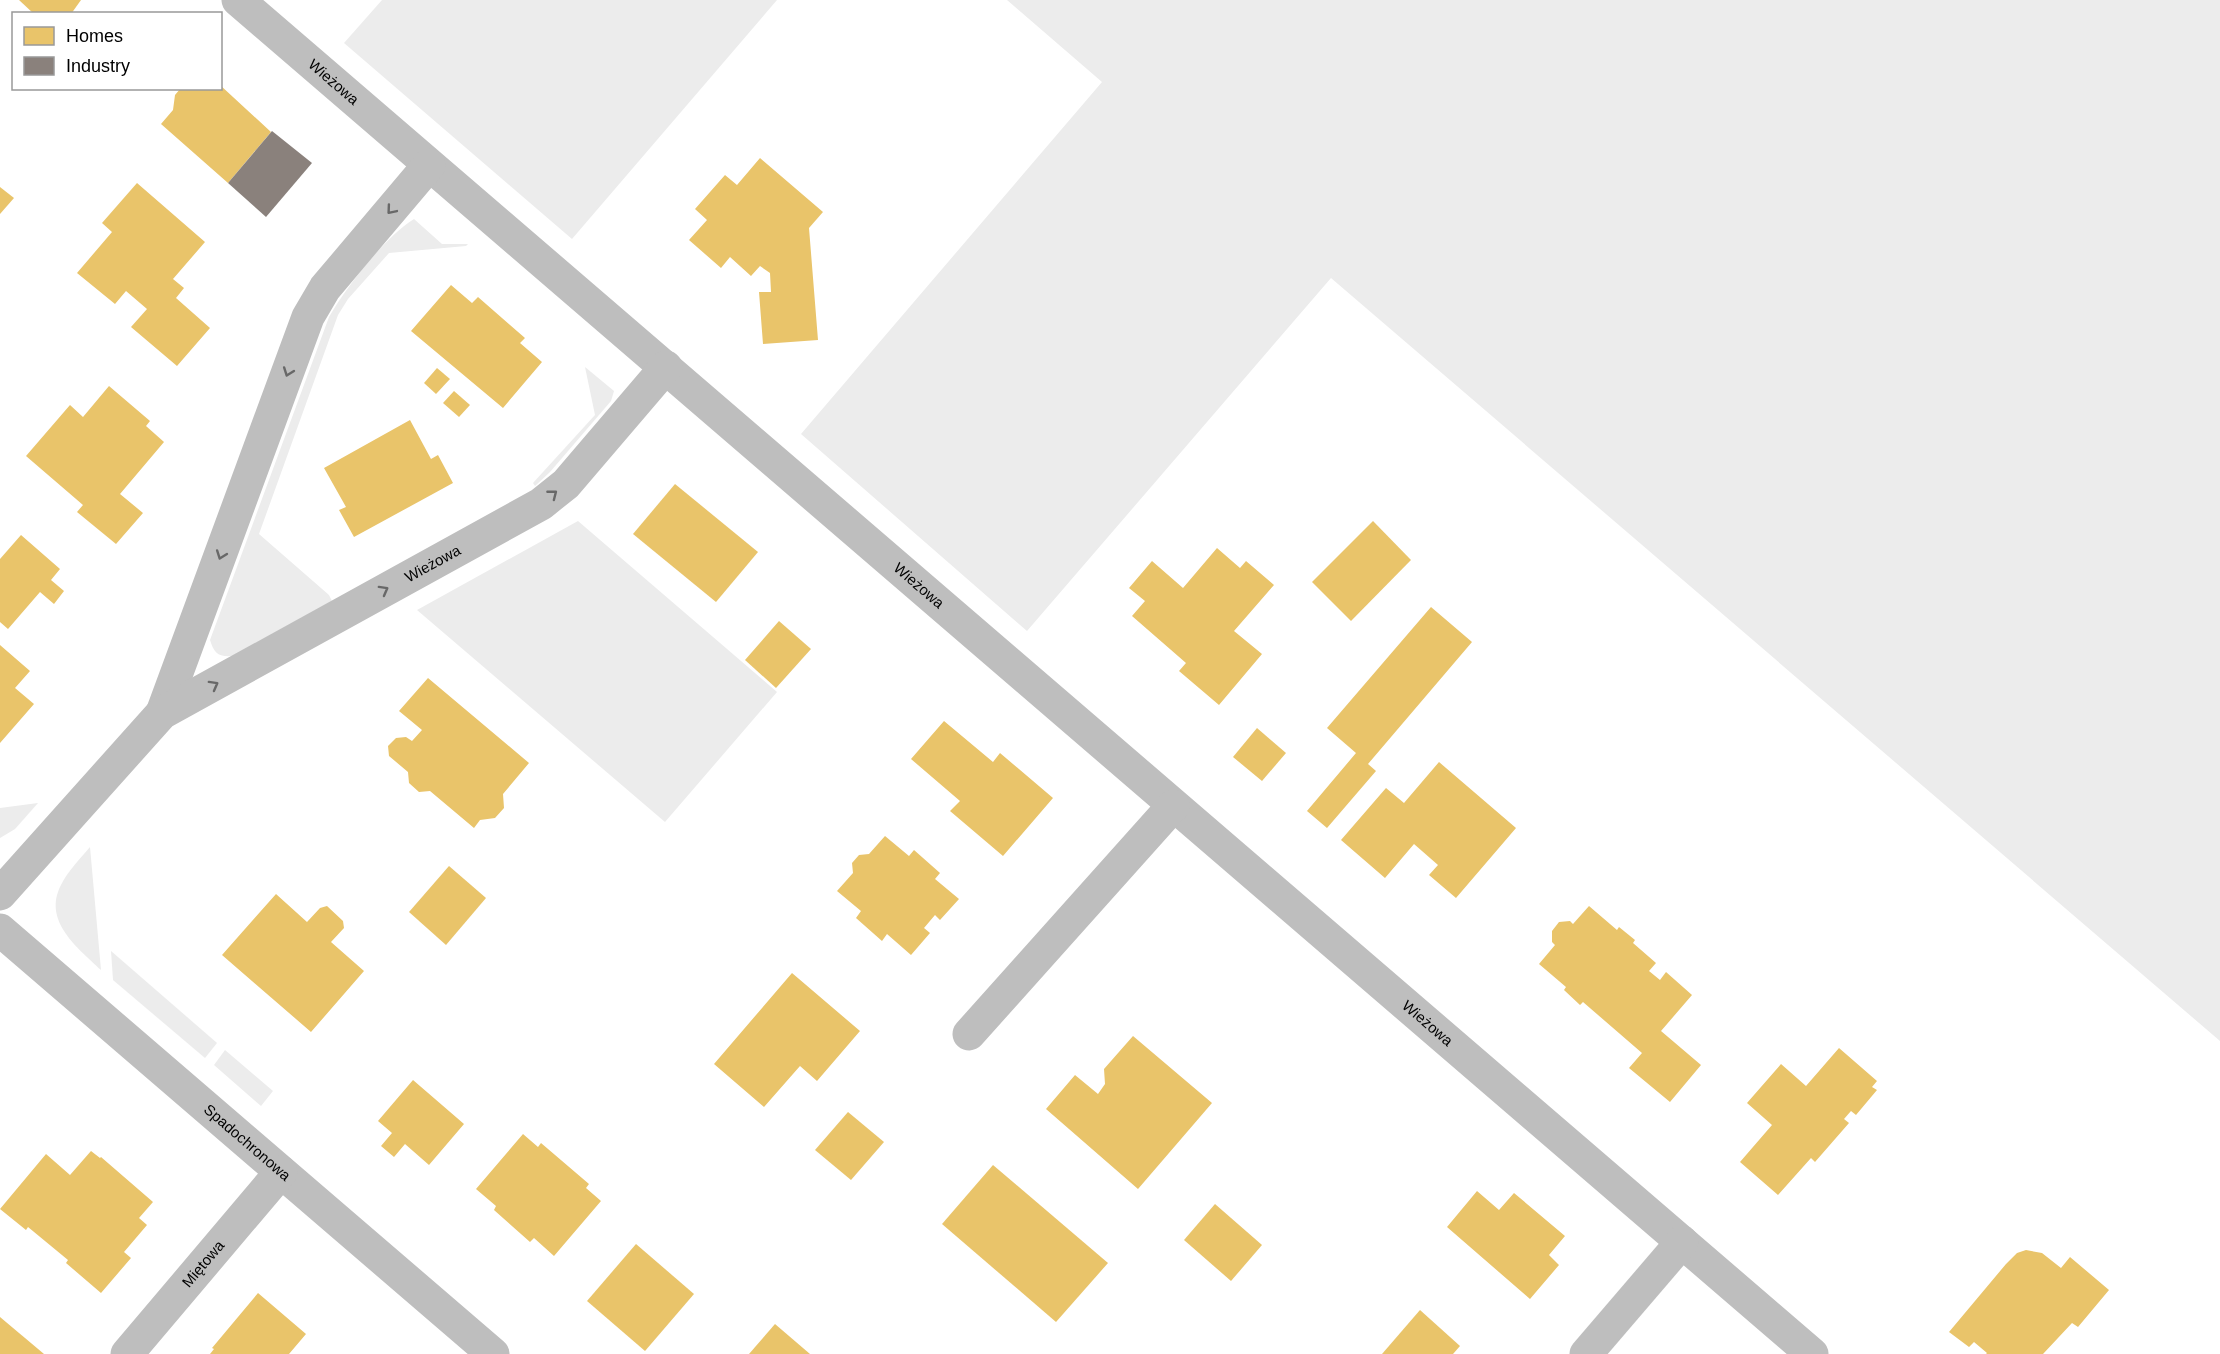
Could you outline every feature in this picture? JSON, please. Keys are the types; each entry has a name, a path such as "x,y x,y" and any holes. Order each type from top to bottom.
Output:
{"street":[{"name":"Wieżowa","path":"238,0 1812,1354"},
{"name":"Wieżowa","path":"162,713 308,317 325,288 429,165"},
{"name":"Wieżowa","path":"0,894 162,713 541,504 566,484 666,367"},
{"path":"969,1034 1173,806"},
{"name":"Spadochronowa","path":"0,930 494,1354"},
{"name":"Miętowa","path":"127,1354 281,1172"},
{"path":"1586,1354 1682,1242"}],"shaded area":[{"path":"382,0 777,0 572,239 344,43"},
{"path":"1007,0 2220,0 2220,1041 1331,278 1027,631 801,434 1102,82"},
{"path":"414,219 442,244 468,244 389,253 348,299 338,315 259,534 329,595 332,601 232,656 220,655 213,648 210,640 329,317 346,291 379,250 402,227"},
{"path":"585,367 614,391 611,401 550,472 535,486 533,483 595,415"},
{"path":"578,521 777,692 665,822 417,610"},
{"path":"38,803 15,829 0,838 0,808"},
{"path":"90,847 101,970 65,933 56,910 56,898 61,885"},
{"path":"111,951 217,1043 205,1058 113,980"},
{"path":"225,1050 273,1091 261,1106 214,1065"}],"building: Homes":[{"path":"19,0 81,0 72,12 32,12"},
{"path":"222,87 271,132 228,183 161,124 173,110 175,95 179,90 222,90"},
{"path":"760,158 823,212 809,228 818,340 763,344 759,292 771,292 770,273 760,266 751,276 730,257 721,268 689,240 707,220 695,209 725,175 737,185"},
{"path":"137,183 205,242 173,279 184,288 176,298 210,328 177,366 131,327 147,309 126,291 115,304 77,273 112,232 102,223"},
{"path":"0,187 14,198 0,214"},
{"path":"451,285 472,303 478,297 525,338 520,343 542,362 503,408 411,331"},
{"path":"437,368 450,379 436,394 424,383"},
{"path":"109,386 150,421 146,426 164,442 120,494 143,513 116,544 77,512 83,505 26,456 70,405 83,417"},
{"path":"454,391 470,405 459,417 443,403"},
{"path":"410,420 431,459 438,455 453,483 354,537 339,510 346,507 324,468"},
{"path":"675,484 758,552 716,602 633,534"},
{"path":"1373,521 1411,560 1351,621 1312,582"},
{"path":"21,535 60,569 51,580 64,591 54,604 40,592 8,629 0,622 0,559"},
{"path":"1217,548 1240,568 1246,561 1274,585 1234,631 1262,654 1219,705 1179,671 1186,663 1132,616 1145,601 1129,588 1152,561 1183,588"},
{"path":"1431,607 1472,642 1368,764 1376,771 1327,828 1307,811 1356,753 1327,728"},
{"path":"779,621 811,649 776,688 745,660"},
{"path":"0,645 30,671 15,688 34,704 0,743"},
{"path":"428,678 529,763 503,794 504,808 495,818 480,820 474,828 430,791 419,792 409,783 408,772 389,756 388,746 396,738 406,737 412,741 422,730 399,711"},
{"path":"944,721 993,762 1000,753 1053,798 1003,856 950,811 960,801 911,759"},
{"path":"1257,728 1286,753 1262,781 1233,757"},
{"path":"1439,762 1516,828 1456,898 1429,875 1438,865 1414,844 1385,878 1341,840 1386,788 1404,803"},
{"path":"885,836 909,856 914,850 940,873 935,879 959,899 940,920 935,915 924,928 930,933 911,955 887,934 882,941 856,918 861,911 837,891 853,873 852,863 859,855 869,854"},
{"path":"449,866 486,898 446,945 409,912"},
{"path":"276,894 307,922 320,908 327,906 343,921 344,928 331,942 364,971 311,1032 222,955"},
{"path":"1589,906 1617,930 1619,927 1635,940 1633,943 1656,963 1649,971 1660,980 1666,972 1692,995 1661,1031 1701,1065 1670,1102 1629,1068 1642,1053 1583,1002 1580,1005 1564,990 1566,987 1539,964 1555,945 1552,942 1552,931 1559,922 1570,921 1573,924"},
{"path":"792,973 860,1031 817,1081 800,1066 764,1107 714,1064"},
{"path":"1133,1036 1212,1103 1138,1189 1046,1109 1075,1075 1098,1094 1105,1084 1104,1069"},
{"path":"1839,1048 1877,1081 1872,1087 1877,1090 1856,1115 1851,1111 1844,1119 1849,1123 1815,1162 1811,1158 1778,1195 1740,1162 1772,1125 1747,1103 1781,1064 1806,1086"},
{"path":"413,1080 464,1124 429,1165 405,1144 394,1157 381,1146 392,1133 378,1121"},
{"path":"848,1112 884,1142 851,1180 815,1150"},
{"path":"523,1134 538,1147 541,1143 589,1184 586,1188 601,1201 554,1256 534,1238 530,1242 494,1210 496,1206 476,1189"},
{"path":"91,1151 153,1202 139,1218 147,1225 124,1252 131,1258 101,1293 66,1263 68,1260 28,1227 26,1230 0,1209 46,1154 70,1175"},
{"path":"993,1165 1108,1263 1056,1322 942,1224"},
{"path":"1477,1191 1499,1210 1514,1193 1565,1236 1549,1255 1559,1265 1530,1299 1447,1227"},
{"path":"1215,1204 1262,1245 1231,1281 1184,1240"},
{"path":"636,1244 694,1294 645,1351 587,1301"},
{"path":"2026,1250 2042,1253 2061,1268 2070,1257 2109,1290 2078,1327 2072,1323 2043,1354 1986,1354 1974,1342 1969,1347 1949,1332 2006,1264 2017,1253"},
{"path":"258,1293 306,1334 289,1354 210,1354 214,1349 212,1348"},
{"path":"1420,1310 1460,1346 1453,1354 1382,1354"},
{"path":"0,1317 44,1354 0,1354"},
{"path":"775,1324 810,1354 749,1354"}],"building: Industry":[{"path":"272,131 312,163 266,217 228,183"}]}
